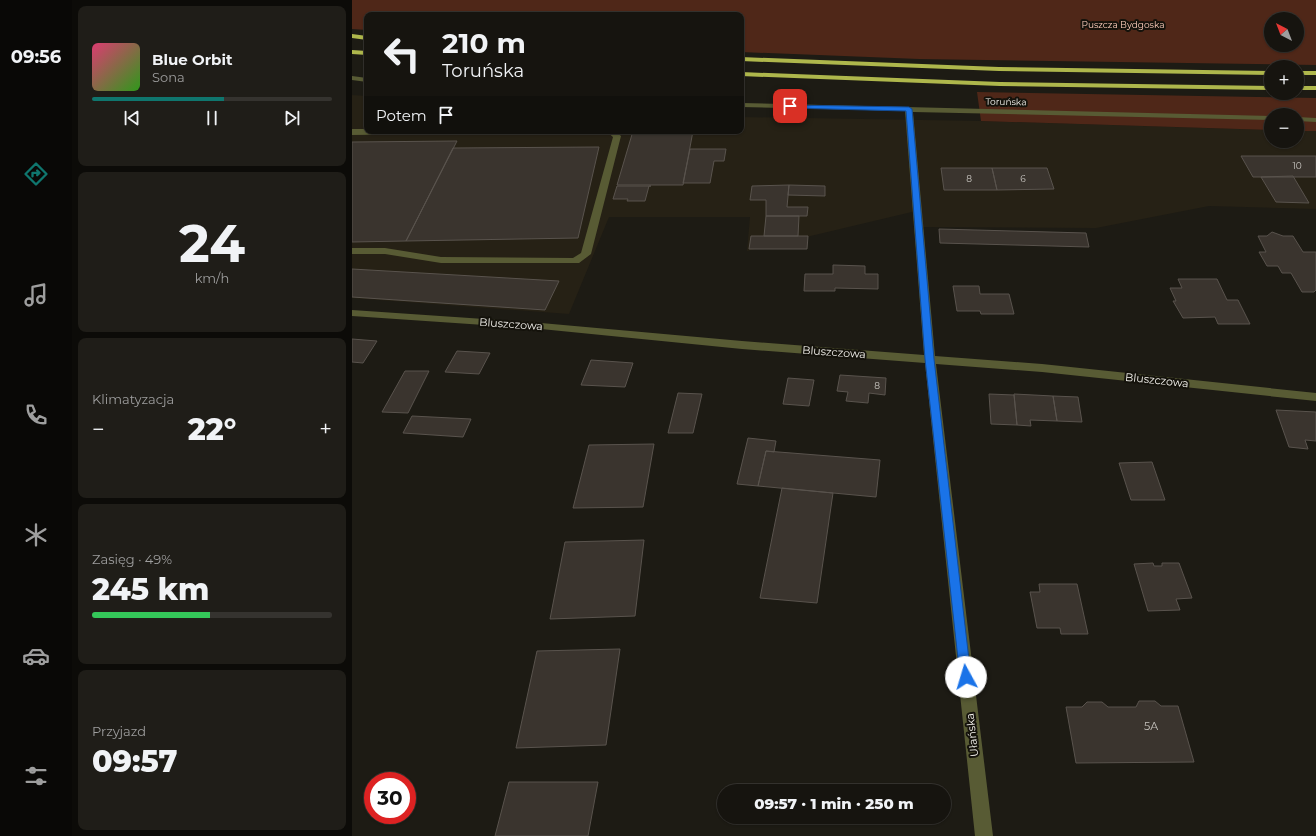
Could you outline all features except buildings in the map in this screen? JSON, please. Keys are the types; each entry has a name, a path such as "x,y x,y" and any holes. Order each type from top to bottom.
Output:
{"highway":[{"path":"352,36 364,38"},
{"path":"352,52 364,53"},
{"path":"744,59 999,69 1264,73"},
{"path":"1304,73 1316,73"},
{"path":"744,74 1000,84 1264,88"},
{"path":"1304,88 1316,88"}],"street":[{"path":"352,78 364,80"},
{"name":"Toruńska","path":"744,105 1264,118"},
{"name":"Ułańska","path":"909,109 930,359 984,836"},
{"path":"1304,119 1316,120"},
{"path":"352,132 364,132"},
{"path":"352,251 385,251 442,260 575,261 586,254 617,136 614,134"},
{"name":"Bluszczowa","path":"352,313 541,326 742,345 1050,369 1316,397"}],"shaded area":[{"path":"352,95 364,96 364,134 744,134 744,117 981,121 1264,130 1264,148 1304,148 1304,131 1316,131 1316,209 1209,206 1096,228 918,227 916,211 747,251 750,217 609,217 569,314 352,298"}],"green space":[{"name":"Puszcza Bydgoska","path":"352,0 1316,0 1316,65 1304,65 1304,60 1264,60 1264,64 919,59 744,52 744,12 364,12 364,30 352,29"},
{"path":"977,92 1264,97 1264,100 1304,100 1304,98 1316,98 1316,131 1304,131 1304,108 1264,108 1264,130 981,121"}],"route":[{"path":"790,106 909,109 930,359 966,677"}]}
